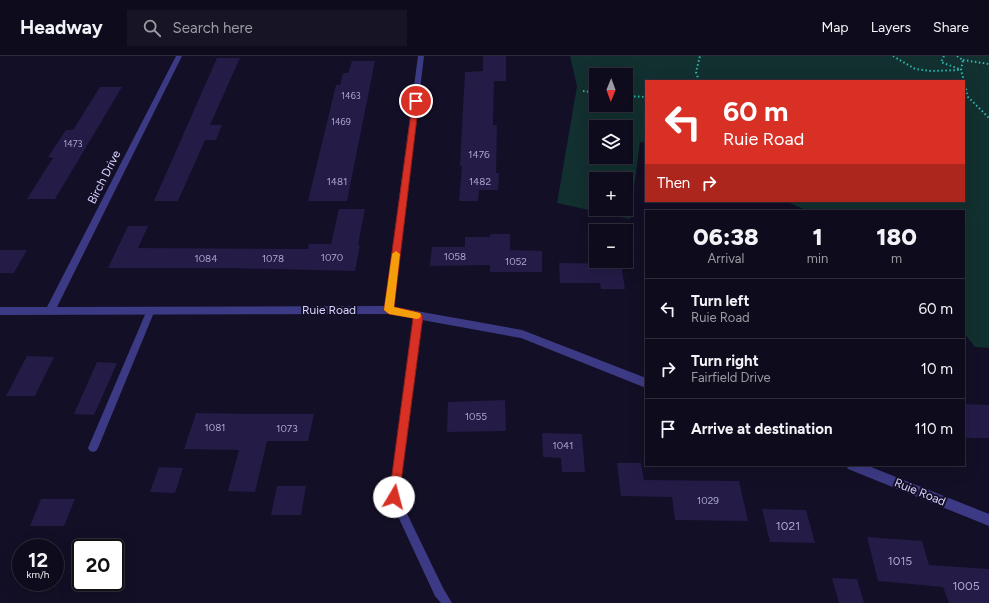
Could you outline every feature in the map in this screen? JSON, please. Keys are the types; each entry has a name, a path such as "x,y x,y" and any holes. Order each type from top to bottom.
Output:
{"street":[{"name":"Birch Drive","path":"50,310 179,56"},
{"path":"389,310 421,56"},
{"name":"Ruie Road","path":"0,311 389,310 522,334 645,383"},
{"name":"Ruie Road","path":"854,466 989,520"}],"lane":[{"path":"94,448 151,310"},
{"path":"418,316 394,497 439,592 447,603"}],"path":[{"path":"699,80 696,72 700,56"},
{"path":"893,56 915,69 931,71 961,70"},
{"path":"944,56 941,62 961,70"},
{"path":"957,56 963,60 989,64"},
{"path":"963,60 961,70 964,80"},
{"path":"965,85 968,97 989,118"},
{"path":"583,92 589,92"},
{"path":"633,96 645,97"}],"green space":[{"path":"570,56 989,56 989,348 975,347 965,334 965,210 806,210 787,202 965,202 965,80 645,80 645,143 640,142 633,196 633,172 589,172 589,210 557,203 577,86"},
{"path":"616,216 630,216 630,219"}],"building":[{"path":"483,56 506,56 506,81 494,81 493,125 497,125 496,173 499,173 498,190 479,190 478,201 459,201 462,166 460,166 465,72 483,71"},
{"path":"217,58 240,58 210,125 222,125 216,140 205,140 178,201 154,201"},
{"path":"352,61 375,61 347,201 308,201 336,85 340,85 343,73 348,73"},
{"path":"100,87 122,87 55,199 27,199 53,158 48,157 66,130 73,130"},
{"path":"339,209 365,209 355,271 228,268 108,268 128,226 148,226 138,248 308,249 309,244 331,244"},
{"path":"490,234 510,234 510,250 542,251 542,272 490,272 490,265 430,266 432,247 465,247 465,237 490,237"},
{"path":"0,250 27,250 14,273 0,273"},
{"path":"559,263 589,263 589,268 622,268 625,289 601,289 600,283 560,283"},
{"path":"27,356 54,357 35,396 6,396"},
{"path":"97,362 117,363 94,415 74,414"},
{"path":"505,400 506,431 447,432 448,402"},
{"path":"965,404 989,405 989,438 965,438"},
{"path":"196,413 314,414 308,441 267,441 255,492 228,491 239,450 184,449"},
{"path":"542,433 582,434 585,472 562,472 561,458 543,457"},
{"path":"617,463 641,463 644,480 739,481 748,521 675,520 672,497 621,496"},
{"path":"159,467 183,468 175,493 150,492"},
{"path":"277,486 306,486 301,515 271,515"},
{"path":"41,499 75,499 64,526 30,526"},
{"path":"762,509 806,510 815,543 770,542"},
{"path":"867,537 922,541 929,565 989,569 989,603 949,603 943,587 878,581"},
{"path":"832,578 857,579 864,603 839,603"}],"slow traffic":[{"path":"396,254 389,310 417,315"}],"route":[{"path":"394,497 418,316 389,310 416,101"}]}
